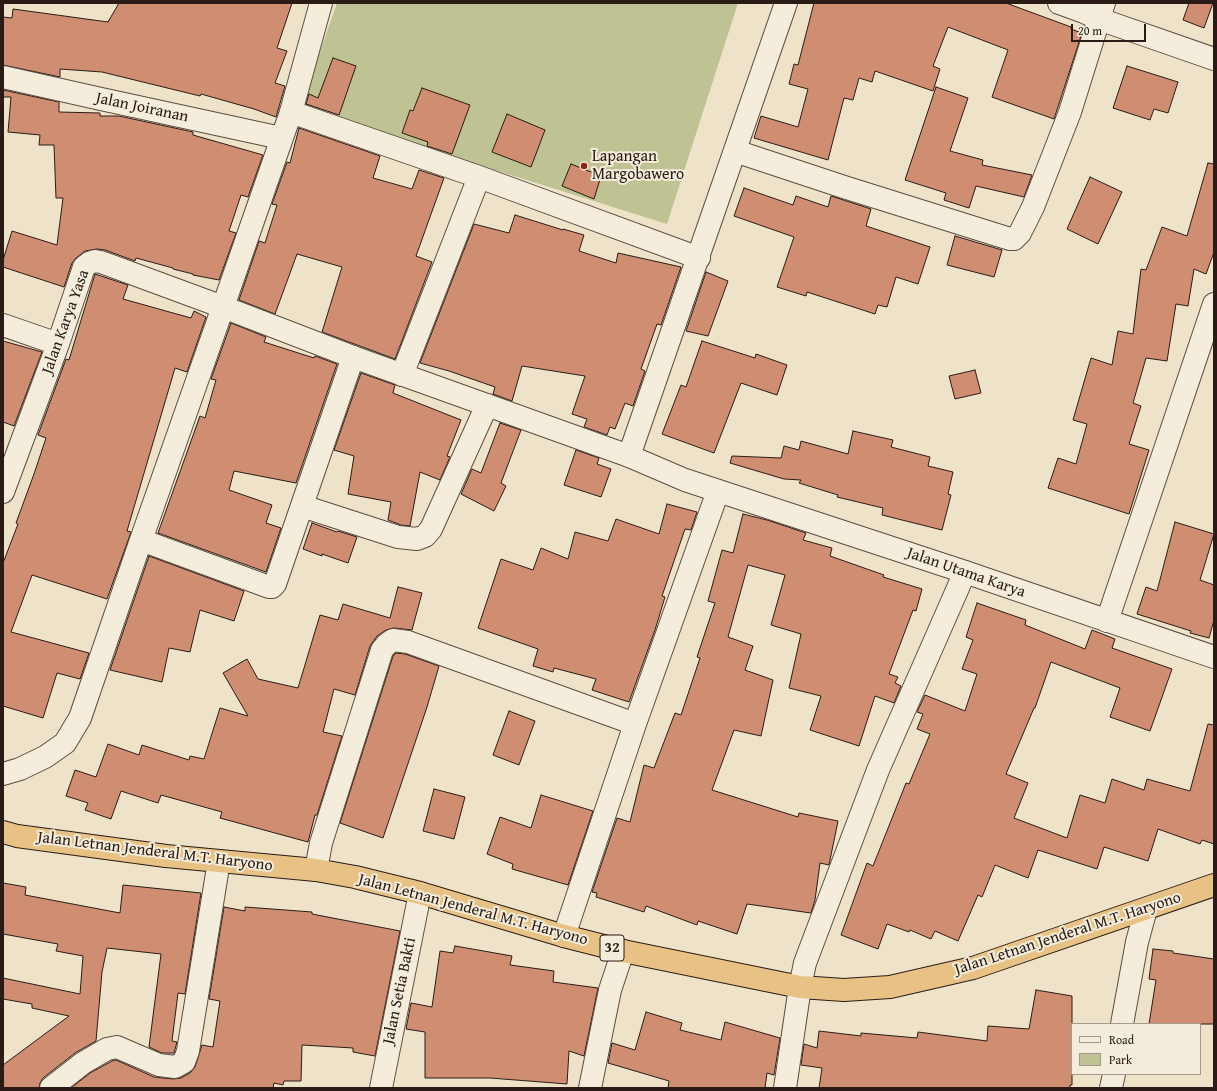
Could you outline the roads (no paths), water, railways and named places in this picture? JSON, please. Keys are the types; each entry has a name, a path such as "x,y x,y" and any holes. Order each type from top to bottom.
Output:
{"highway":[{"name":"Jalan Letnan Jenderal M.T. Haryono","path":"3,832 24,837 219,861 316,870 355,877 420,893 564,936 623,951 800,987 844,990 890,987 973,968 1214,885"}],"street":[{"path":"3,774 20,769 44,758 65,742 80,718 291,112 321,3"},
{"path":"629,456 699,258 786,3"},
{"path":"1059,3 1084,12 1102,11 1214,59"},
{"path":"735,151 1010,239 1014,238 1020,233 1034,207 1065,127 1102,11"},
{"name":"Jalan Joiranan","path":"3,77 101,100 281,138"},
{"path":"291,112 479,177 699,258"},
{"path":"402,375 479,177"},
{"name":"Jalan Karya Yasa","path":"3,492 58,344 84,267 95,261 487,405"},
{"path":"1107,621 1214,304"},
{"path":"3,325 58,344"},
{"path":"141,540 269,587 272,586 302,506 353,357"},
{"path":"302,506 398,537 417,539 424,536 431,529 487,405"},
{"name":"Jalan Utama Karya","path":"487,405 629,456 685,480 965,572 1214,657"},
{"path":"564,936 635,724 718,491"},
{"path":"785,1088 805,963 878,770 965,572"},
{"path":"316,870 321,843 382,650 393,640 408,642 635,724"},
{"path":"51,1088 83,1063 107,1049 118,1047 159,1065 175,1067 184,1062 188,1051 219,861"},
{"name":"Jalan Setia Bakti","path":"381,1088 420,893"},
{"path":"1122,1023 1137,942 1146,909"},
{"path":"590,1088 610,990 623,951"},
{"path":"1111,1088 1114,1075"}],"place":[{"name":"Lapangan Margobawero","path":"584,166"}]}
